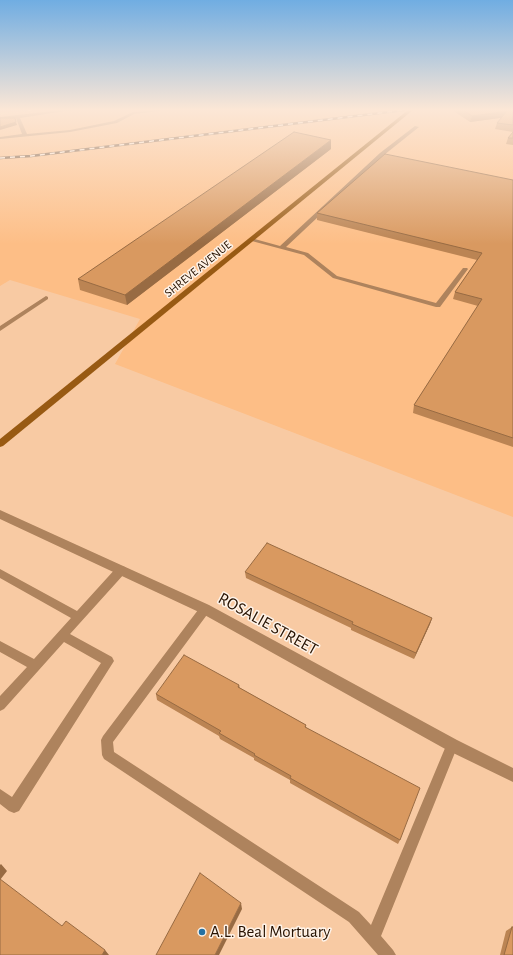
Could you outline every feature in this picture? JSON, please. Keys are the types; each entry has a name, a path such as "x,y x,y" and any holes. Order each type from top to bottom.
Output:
{"street":[{"name":"SHREVE AVENUE","path":"0,444 356,155"},
{"name":"ROSALIE STREET","path":"0,514 205,609 452,745 513,775"}],"lane":[{"path":"281,248 381,155"},
{"path":"251,240 306,254 335,277 438,306 465,269"},
{"path":"0,329 46,298"},
{"path":"0,705 120,570"},
{"path":"0,573 78,617"},
{"path":"205,609 107,740 108,755 354,917 388,955"},
{"path":"0,796 14,806 108,661 62,635"},
{"path":"0,646 35,666"},
{"path":"373,938 452,745"}],"shaded area":[{"path":"0,155 513,155 513,517 115,364 140,319 10,280 0,286"}],"building":[{"path":"261,155 312,155 125,295 78,279"},
{"path":"384,155 513,180 513,438 414,405 482,299 455,292 482,253 317,213"},
{"path":"267,543 432,618 416,653 245,572"},
{"path":"184,655 239,685 238,687 306,725 305,727 420,788 400,840 290,778 291,776 219,733 221,731 156,694"},
{"name":"A.L. Beal Mortuary","path":"200,873 241,903 215,955 156,955"},
{"path":"0,879 62,926 66,921 105,950 102,955 0,955"},
{"path":"512,927 513,955 504,955"}],"railway":[{"path":"0,158 43,155"}],"place":[{"name":"A.L. Beal Mortuary","path":"202,932"}]}
